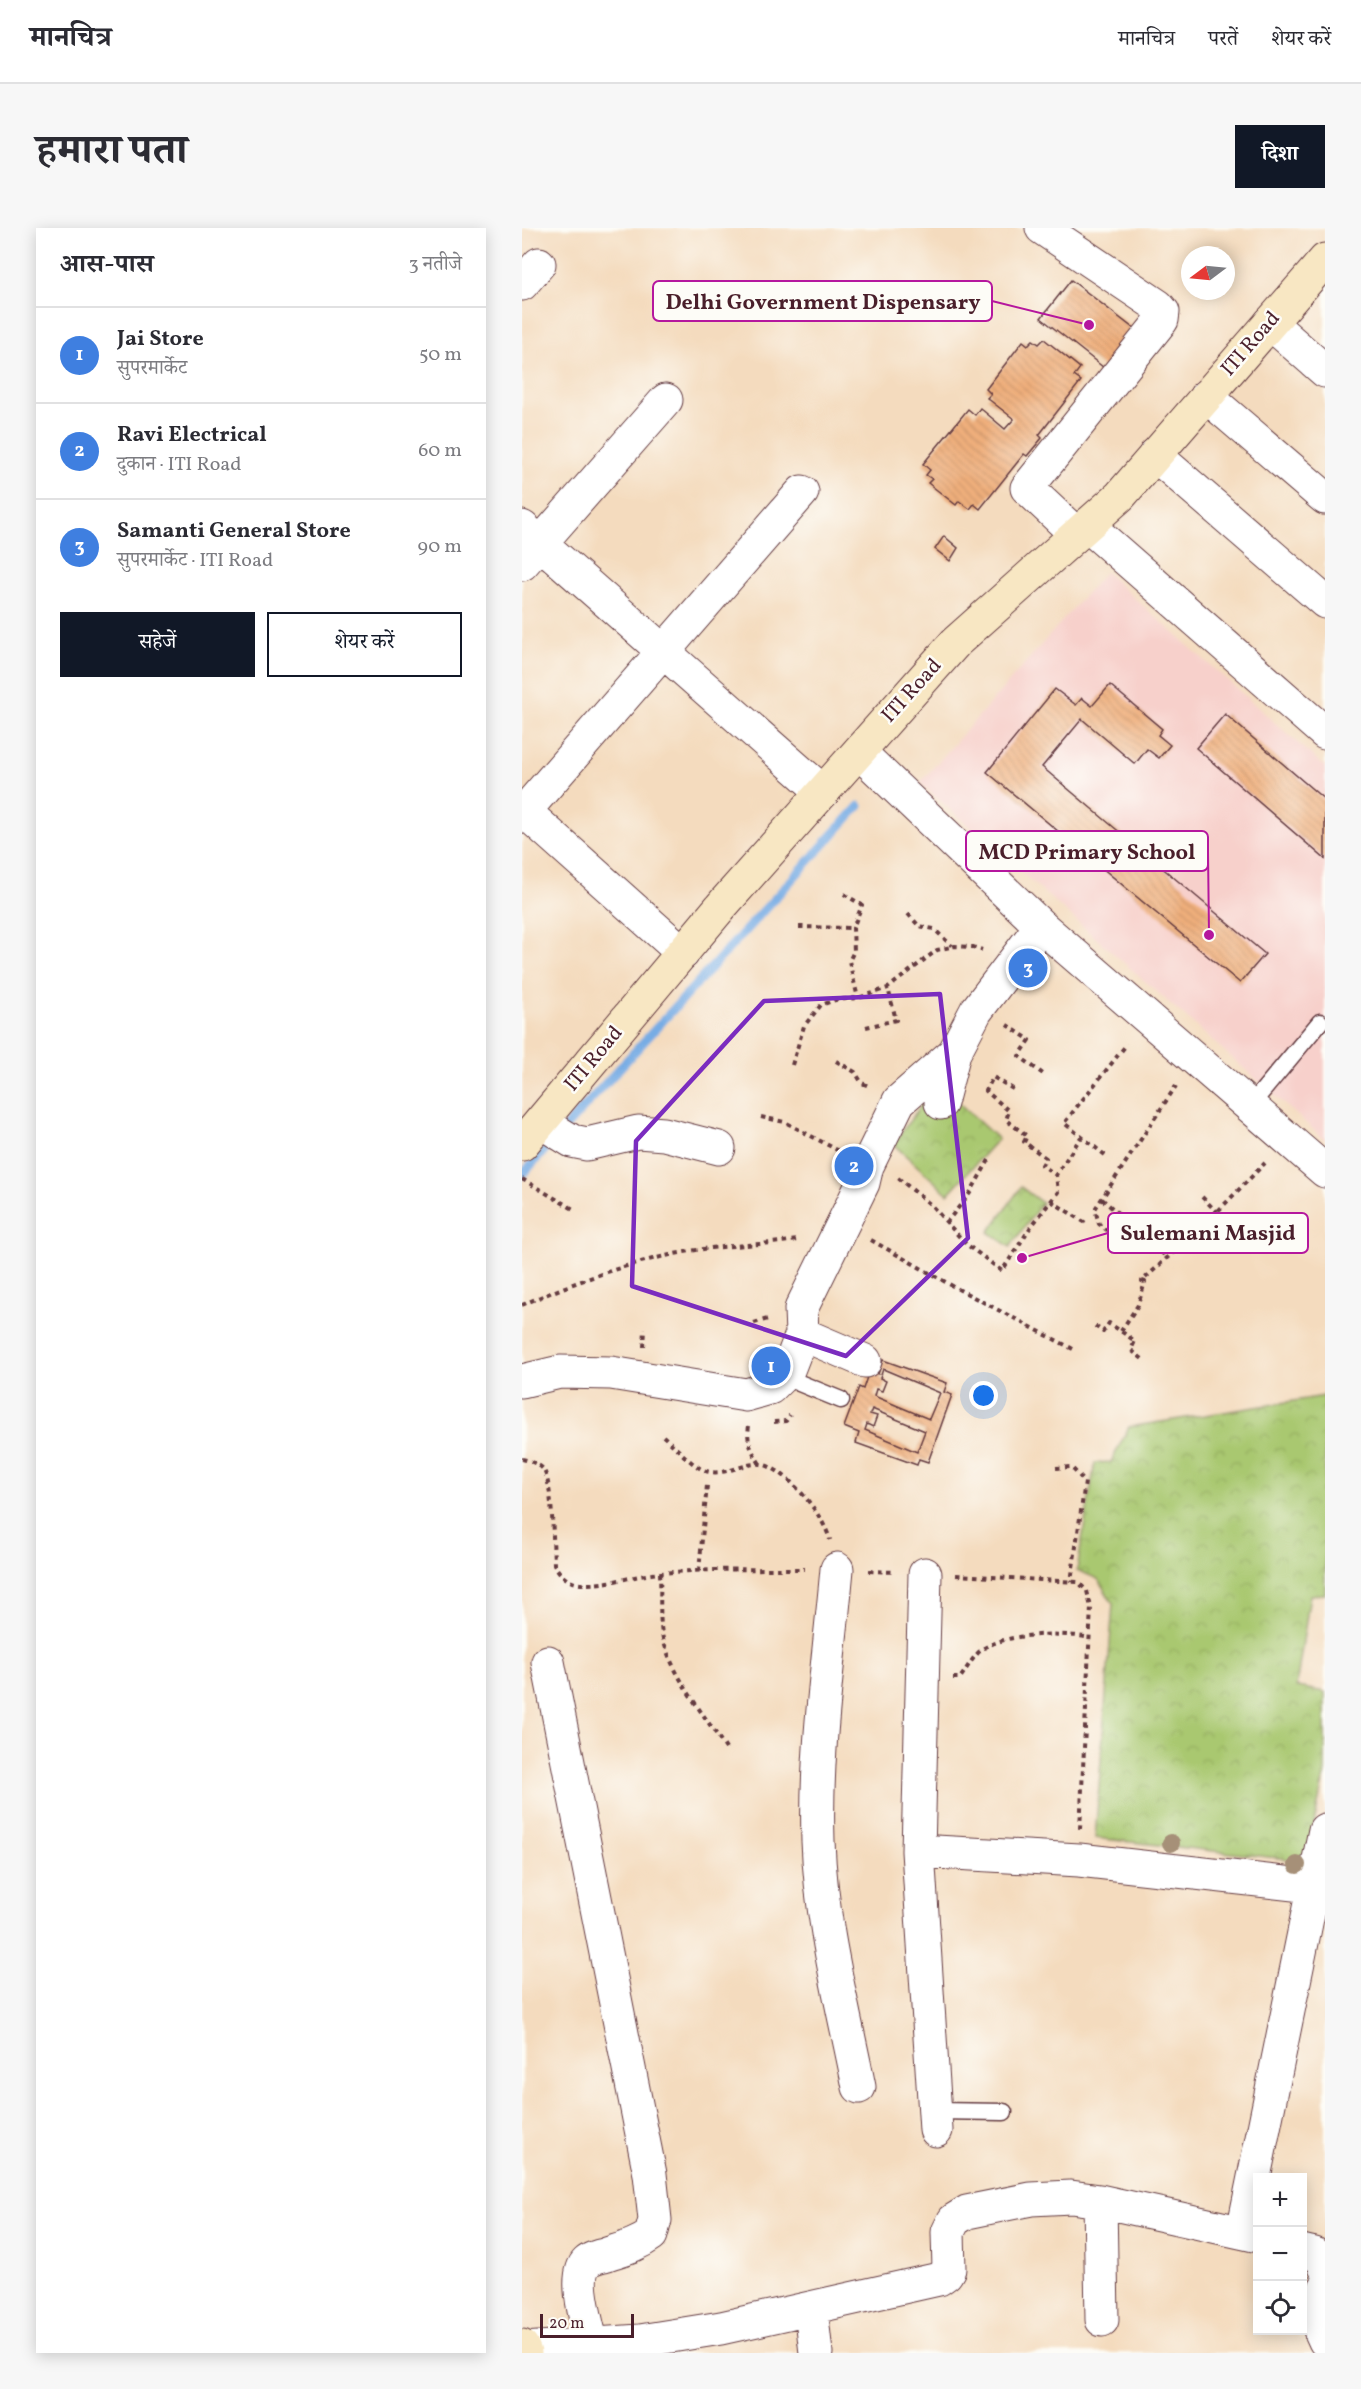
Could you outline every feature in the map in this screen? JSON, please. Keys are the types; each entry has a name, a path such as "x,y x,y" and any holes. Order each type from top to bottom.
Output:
{"street":[{"path":"1042,228 1158,306 1163,312 1162,320 1156,328 1027,488 1082,529 1325,733"},
{"name":"ITI Road","path":"532,1133 683,952 956,642 1120,496 1325,260"},
{"path":"1270,323 1325,371"},
{"path":"1206,396 1325,498"},
{"path":"666,400 528,545 662,651 823,792"},
{"path":"1155,455 1325,602"},
{"path":"683,952 523,811 802,492"},
{"path":"859,752 1041,926 1149,1017 1325,1172"},
{"path":"941,1103 954,1053 976,1011 1041,926"},
{"path":"522,1381 560,1372 611,1373 746,1395 771,1388 788,1370 802,1334 801,1309 863,1183 867,1166 899,1101 954,1053"},
{"path":"532,1133 586,1143 638,1132 664,1134 719,1148"},
{"path":"802,1334 865,1361"},
{"path":"837,1569 819,1776 818,1842 827,1922 859,2087"},
{"path":"925,1574 918,1851 935,2121"},
{"path":"548,1662 650,2174 655,2220 651,2235 637,2246 600,2256 587,2262 581,2271 580,2286 592,2345"},
{"path":"524,2350 640,2341 721,2328 939,2279 949,2269 948,2232 954,2220 967,2212 1031,2199 1071,2198 1100,2201 1250,2234 1312,1886 1325,1830"},
{"path":"918,1851 1079,1860 1312,1886"},
{"path":"1100,2201 1102,2320"},
{"path":"1320,2265 1320,2330 1325,2341"},
{"path":"811,2309 816,2353"}],"lane":[{"path":"1250,1106 1320,1022"},
{"path":"782,1376 842,1400"},
{"path":"935,2121 1004,2112"}],"path":[{"path":"844,894 862,905 853,928 854,951 849,961 858,998"},
{"path":"908,914 919,926 934,929 953,946"},
{"path":"799,927 853,928"},
{"path":"792,1065 804,1026 820,1005 835,1000 858,998 888,988 937,950 953,946 973,947 1014,961"},
{"path":"866,1027 896,1020 888,988"},
{"path":"976,1011 1009,1026 1030,1040 1019,1056 1043,1074"},
{"path":"1104,1155 1064,1123 1149,1017"},
{"path":"1108,1231 1099,1224 1095,1209 1195,1058"},
{"path":"836,1061 855,1072 862,1083 899,1101"},
{"path":"1013,1089 993,1077 986,1091 1009,1111 1006,1120 1027,1137 1024,1142 1046,1158 1042,1165 1056,1175"},
{"path":"761,1117 785,1122 867,1166 890,1173 908,1184 931,1205 966,1244 1002,1271 1059,1192 1056,1175 1081,1137"},
{"path":"1121,1331 1138,1305 1145,1282 1142,1281 1217,1212 1288,1138"},
{"path":"946,1223 970,1193 989,1160"},
{"path":"522,1179 575,1210"},
{"path":"1202,1197 1217,1212"},
{"path":"1102,1199 1129,1223 1144,1228 1166,1258"},
{"path":"1051,1201 1089,1225"},
{"path":"1175,1216 1196,1231"},
{"path":"1122,1231 1129,1223"},
{"path":"522,1305 550,1293 639,1263 710,1248 767,1245 839,1229 1075,1350"},
{"path":"1095,1326 1103,1332 1109,1323 1121,1331 1135,1341 1131,1350 1145,1361"},
{"path":"764,1421 786,1421 790,1416"},
{"path":"756,1420 750,1423 747,1436 750,1447 760,1464 783,1475 812,1506 828,1532 837,1569"},
{"path":"663,1436 706,1472 726,1472 760,1464"},
{"path":"522,1459 543,1468 549,1484 554,1564 558,1573 569,1581 582,1584 660,1573 837,1569 1078,1582 1087,1591 1091,1607 1079,1860"},
{"path":"1056,1468 1071,1467 1085,1482 1071,1582"},
{"path":"699,1571 707,1485"},
{"path":"660,1573 662,1633 668,1652 677,1673 726,1749"},
{"path":"922,1678 960,1678 982,1649 1010,1638 1072,1634 1090,1638"}],"highlighted area":[{"path":"940,994 968,1238 846,1356 632,1286 636,1141 764,1001"}],"shaded area":[{"path":"1105,572 1325,767 1325,1140 920,783"}],"green space":[{"path":"937,1083 998,1139 948,1194 893,1144"},
{"path":"1021,1187 1042,1203 1010,1247 989,1232"},
{"path":"1325,1396 1325,1594 1310,1595 1296,1687 1325,1692 1325,1772 1306,1861 1095,1838 1113,1604 1098,1579 1077,1570 1095,1463 1111,1462 1129,1427"}],"building":[{"path":"1071,280 1138,332 1108,371 1041,318"},
{"path":"1044,339 1080,368 1074,376 1081,381 1039,435 1042,438 1027,456 1024,454 980,509 974,504 970,509 959,501 956,505 928,483 932,479 926,475 930,470 923,464 968,409 975,415 980,408 1005,429 1014,419 987,398 991,394 986,389 1023,341 1028,345 1033,340 1039,344"},
{"path":"944,536 958,548 950,561 935,549"},
{"path":"1110,685 1162,729 1158,735 1170,745 1159,758 1147,749 1135,764 1082,719 1042,767 1265,954 1240,983 987,772 1055,689 1076,705 1082,698 1092,706"},
{"path":"1225,714 1325,800 1325,859 1196,748"},
{"path":"883,1360 947,1383 944,1392 952,1395 928,1462 919,1459 917,1465 856,1443 859,1433 844,1427 859,1387 863,1389 869,1371 878,1374","holes":["883,1369 940,1393 929,1419 874,1396 876,1389 882,1391 886,1381 880,1378","872,1409 925,1431 917,1452 865,1430 867,1424 873,1427 877,1416 870,1414"]}],"waterway":[{"path":"522,1175 859,806"}],"place":[{"name":"Delhi Government Dispensary","path":"1089,325"},
{"name":"MCD Primary School","path":"1209,935"},
{"name":"Samanti General Store","path":"1028,968"},
{"name":"Ravi Electrical","path":"854,1166"},
{"name":"Sulemani Masjid","path":"1022,1258"},
{"name":"Jai Store","path":"771,1366"}]}
